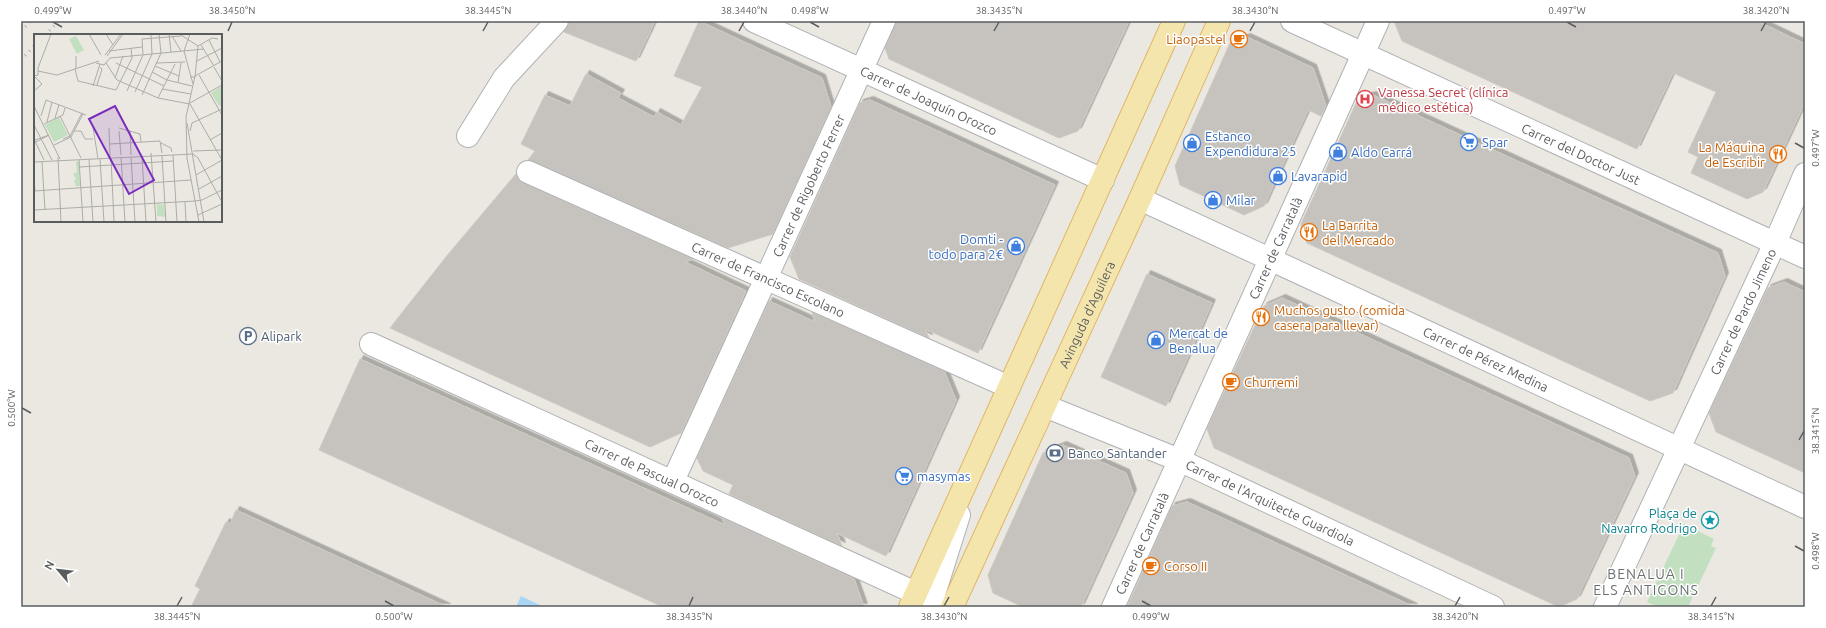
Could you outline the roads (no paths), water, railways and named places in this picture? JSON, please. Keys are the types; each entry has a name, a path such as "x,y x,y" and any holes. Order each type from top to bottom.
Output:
{"main road":[{"path":"935,604 976,461 1174,21"},
{"name":"Avinguda d'Aguilera","path":"935,604 1045,406 1140,200 1219,21"}],"street":[{"path":"468,136 504,78 557,21"},
{"name":"Carrer de Joaquín Orozco","path":"754,21 1103,180"},
{"name":"Carrer de Rigoberto Ferrer","path":"673,481 863,70 884,21"},
{"name":"Carrer del Doctor Just","path":"1292,21 1805,257"},
{"name":"Carrer de Carratalà","path":"1113,607 1378,21"},
{"name":"Carrer de Francisco Escolano","path":"528,172 1009,387"},
{"name":"Carrer de Pardo Jimeno","path":"1679,449 1775,243 1805,174"},
{"name":"Carrer de Pérez Medina","path":"1140,200 1679,449"},
{"name":"Carrer de Pascual Orozco","path":"371,344 673,481 935,604"},
{"name":"Carrer de l'Arquitecte Guardiola","path":"1045,406 1179,460 1493,607"},
{"path":"1605,607 1679,449 1805,507"}],"water":[{"path":"521,596 544,607 516,607"}],"railway":[{"path":"21,31 31,21"},
{"path":"46,34 59,21"},
{"path":"21,60 34,46"}],"place":[{"name":"Liaopastel","path":"1239,39"},
{"name":"Vanessa Secret (clínica médico estética)","path":"1365,99"},
{"name":"Spar","path":"1469,142"},
{"name":"Estanco Expendidura 25","path":"1192,143"},
{"name":"Aldo Carrá","path":"1338,152"},
{"name":"La Máquina de Escribir","path":"1778,154"},
{"name":"Lavarapid","path":"1278,176"},
{"name":"Milar","path":"1213,200"},
{"name":"La Barrita del Mercado","path":"1309,232"},
{"name":"Domti - todo para 2€","path":"1016,246"},
{"name":"Muchos gusto (comida casera para llevar)","path":"1261,317"},
{"name":"Alipark","path":"248,336"},
{"name":"Mercat de Benalua","path":"1156,340"},
{"name":"Churremi","path":"1231,382"},
{"name":"Banco Santander","path":"1055,453"},
{"name":"masymas","path":"904,476"},
{"name":"Plaça de Navarro Rodrigo","path":"1710,520"},
{"name":"Corso II","path":"1151,566"}],"district":[{"name":"BENALUA I ELS ANTIGONS","path":"1646,582"}]}
